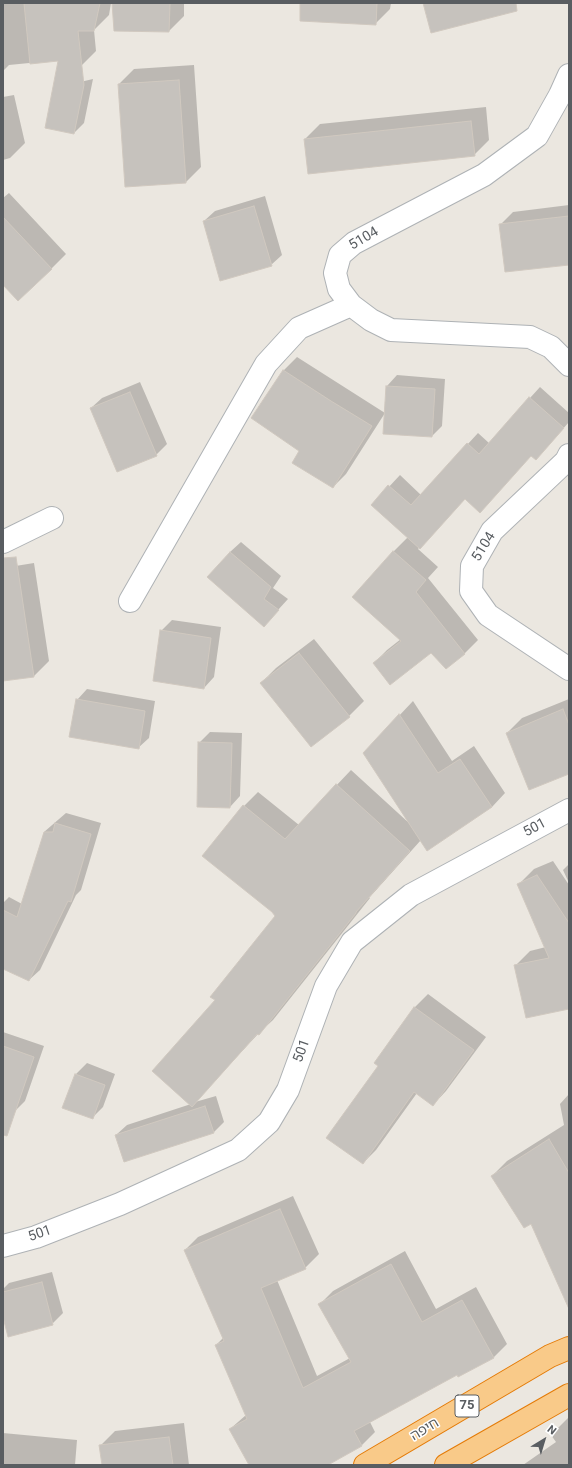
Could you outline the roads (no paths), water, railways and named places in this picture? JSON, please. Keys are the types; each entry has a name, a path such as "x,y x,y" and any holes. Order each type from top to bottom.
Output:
{"highway":[{"name":"חיפה","path":"365,1465 550,1356 569,1348"},
{"path":"446,1465 569,1395"}],"street":[{"name":"5104","path":"569,75 560,95 536,136 484,175 354,243 340,255 335,273 339,289 351,305 371,320 391,330 530,337 560,344 569,365"},
{"path":"130,601 266,364 299,328 351,305"},
{"name":"5104","path":"569,455 566,461 492,531 472,566 471,591 488,614 569,669"},
{"path":"3,542 52,518"},
{"name":"501","path":"3,1246 36,1237 120,1204 238,1150 269,1122 288,1090 326,986 352,942 411,895 569,810"}]}
